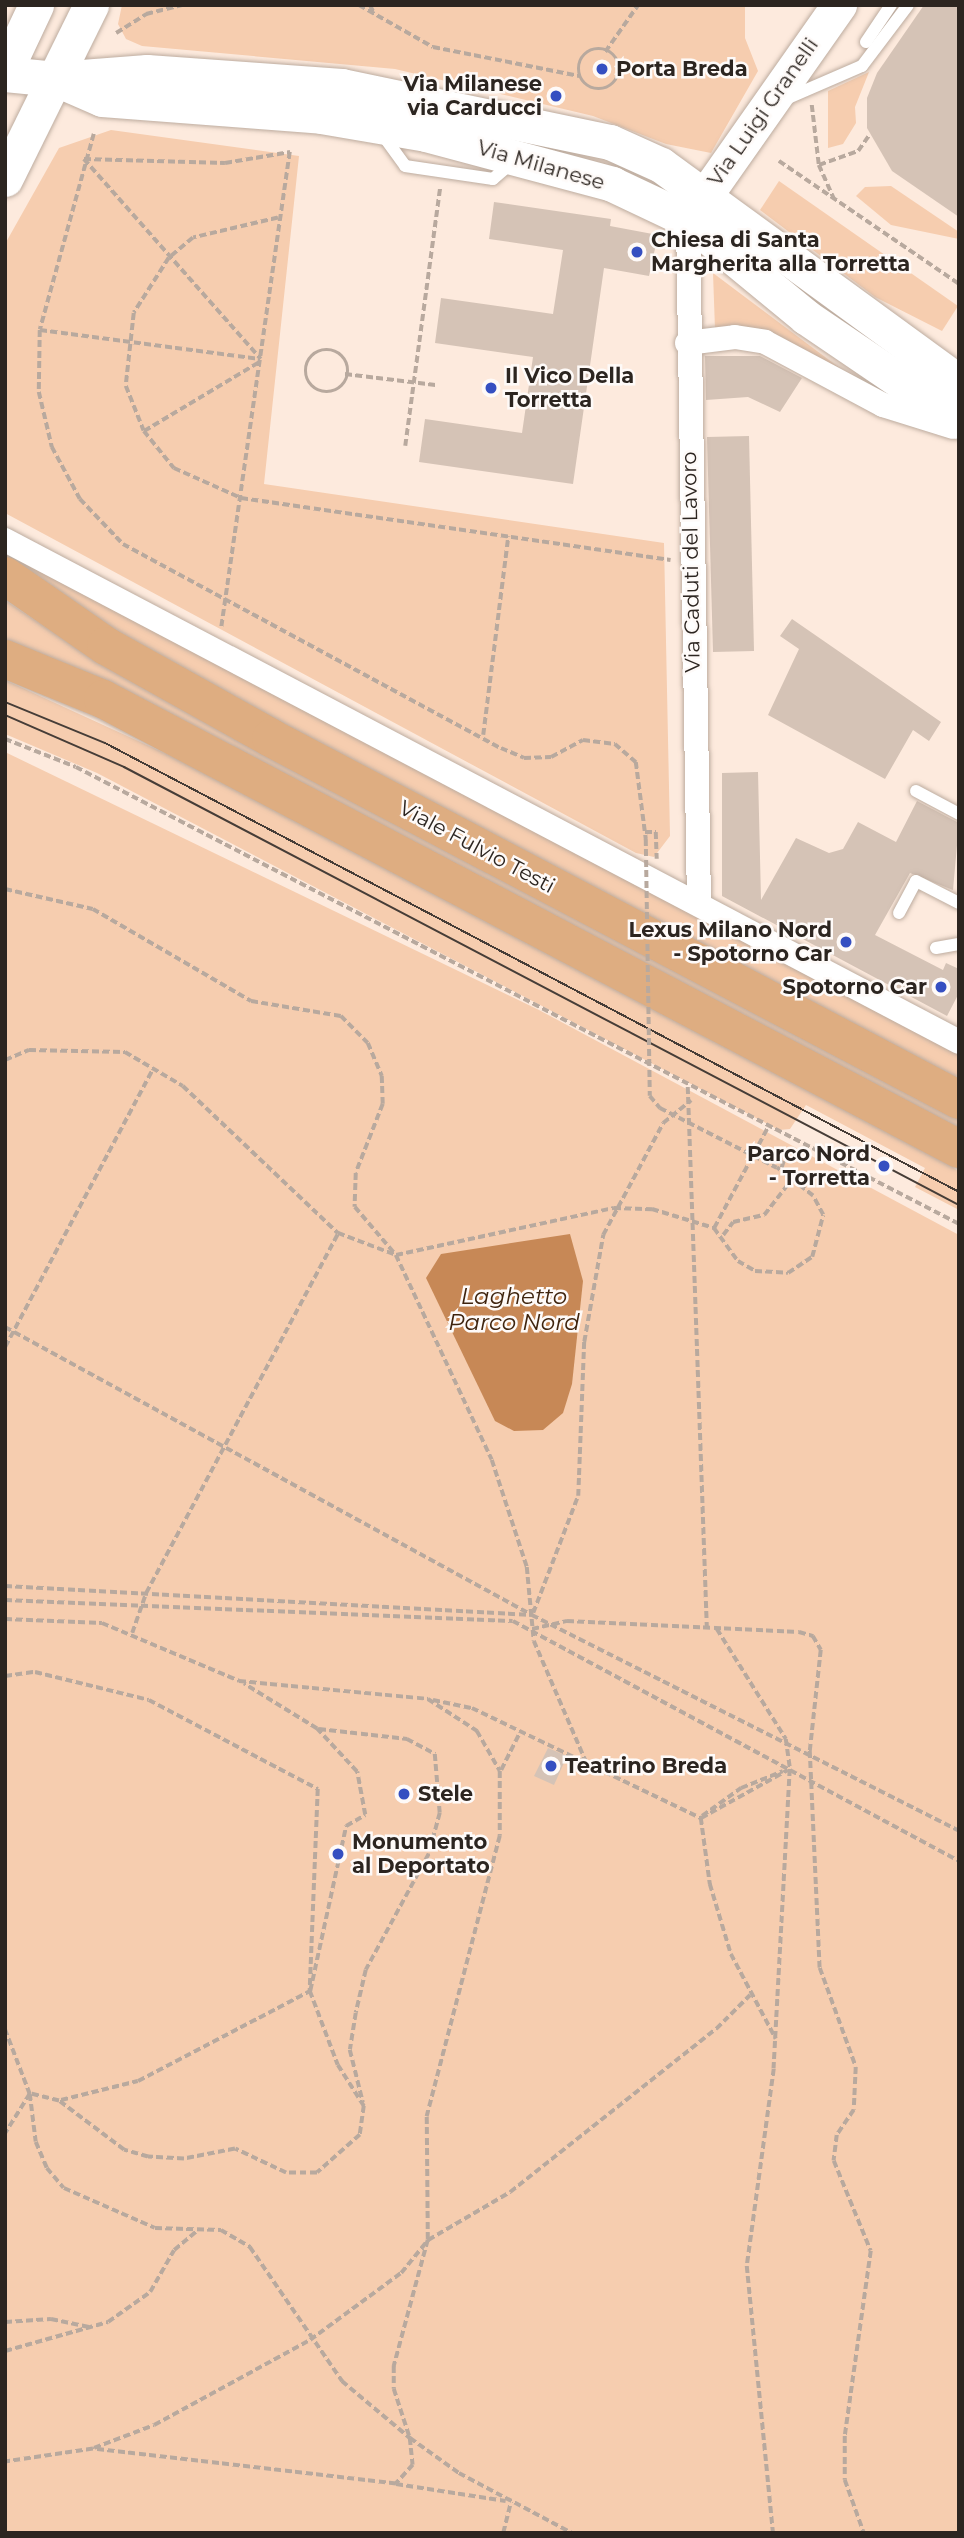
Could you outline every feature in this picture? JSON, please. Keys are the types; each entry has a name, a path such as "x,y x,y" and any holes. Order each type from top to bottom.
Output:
{"main road":[{"name":"Viale Fulvio Testi","path":"5,576 106,646 259,732 959,1100"},
{"name":"Viale Fulvio Testi","path":"5,659 103,699 959,1149"}],"street":[{"path":"5,73 36,5"},
{"path":"5,179 91,5"},
{"name":"Via Luigi Granelli","path":"696,207 839,5"},
{"name":"Via Milanese","path":"5,73 56,79 108,70 341,86 610,142 661,164 696,207 806,317 959,421"},
{"name":"Via Milanese","path":"56,79 102,99 376,125 516,156 696,207 959,382"},
{"name":"Via Caduti del Lavoro","path":"696,207 687,343 699,904"},
{"path":"687,343 735,337 765,342 883,405 959,429"},
{"path":"5,541 959,1042"}],"lane":[{"path":"866,42 891,5"},
{"path":"768,106 862,66 908,5"},
{"path":"916,791 959,814"},
{"path":"898,913 916,881 958,900"},
{"path":"936,947 959,944"}],"path":[{"path":"116,33 146,14 182,5"},
{"path":"359,5 433,47 579,75 590,85 617,82 621,66 605,52"},
{"path":"370,5 375,14"},
{"path":"579,75 579,58 605,52 638,5"},
{"path":"815,88 810,120 819,165 835,199"},
{"path":"5,1060 29,1050 97,1046 125,1052 183,1086 338,1233 396,1255 614,1208 652,1209 695,1226 714,1228 723,1235 738,1261 764,1274 788,1273 806,1263 821,1238 823,1215 792,1179 660,1108 650,1096 646,839 636,762 615,744 583,740 551,758 524,758 225,602 123,544 80,499 52,447 39,392 40,330 84,159 94,134"},
{"path":"819,165 858,152 869,135"},
{"path":"84,159 225,163 290,152 278,218 262,360 225,602"},
{"path":"84,159 262,360"},
{"path":"779,161 959,284"},
{"path":"405,446 440,181"},
{"path":"278,218 193,238 169,258 134,313 128,340 126,386 144,431 174,468 241,498 691,561"},
{"path":"40,330 262,360"},
{"path":"318,348 341,352 345,374 330,396 314,390 310,364 318,348"},
{"path":"144,431 262,360"},
{"path":"345,374 435,385"},
{"path":"483,735 508,537"},
{"path":"5,739 76,767 959,1224"},
{"path":"645,832 656,832 658,882"},
{"path":"5,889 93,909 251,1001 287,1011 320,1010 348,1022 368,1043 382,1076 383,1104 356,1173 355,1207 396,1255 492,1460 527,1567 532,1629 586,1762"},
{"path":"5,1347 153,1069"},
{"path":"688,1086 691,1100 707,1627"},
{"path":"532,1615 578,1496 584,1342 614,1208 637,1178 663,1123 691,1100"},
{"path":"714,1228 769,1125"},
{"path":"756,1146 784,1161 779,1170"},
{"path":"723,1235 733,1222 764,1215 792,1179"},
{"path":"132,1633 145,1608 146,1593 338,1233"},
{"path":"5,1327 516,1600 532,1615"},
{"path":"5,1586 506,1609 532,1615 810,1751 959,1831"},
{"path":"5,1600 145,1608 513,1620 532,1629 543,1642 790,1769 959,1861"},
{"path":"5,1619 102,1623 132,1633 239,1681 317,1729 357,1772 365,1815 346,1826 310,1991"},
{"path":"532,1629 550,1622 707,1627 813,1636 821,1650 810,1751 820,1968 856,2067 854,2110 837,2135 834,2161 871,2251 845,2436 845,2480 864,2533"},
{"path":"716,1628 786,1739 790,1769 776,2039 747,2266 773,2533"},
{"path":"5,1675 36,1672 149,1700 318,1789 310,1991 338,2065 364,2106"},
{"path":"239,1681 428,1699 472,1708 519,1734 586,1762 701,1818"},
{"path":"428,1699 477,1731 500,1771"},
{"path":"30,2094 59,2101 124,2150 184,2159 235,2148 286,2173 317,2173 342,2156 360,2134 364,2106 350,2050 356,2013 366,1970 429,1854 440,1813 435,1754 407,1739 317,1729"},
{"path":"396,2484 413,2465 410,2438 397,2413 394,2366 428,2240 427,2117 500,1836 500,1771 519,1734"},
{"path":"701,1818 741,1788 790,1769"},
{"path":"701,1818 790,1769"},
{"path":"701,1818 710,1884 750,1995 776,2039"},
{"path":"59,2101 138,2081 310,1991"},
{"path":"5,2462 93,2449 154,2425 310,2340 401,2273 428,2240 510,2192 716,2029 750,1995"},
{"path":"5,2029 30,2094 36,2142 47,2168 64,2188 155,2228 221,2230 250,2247 310,2340 342,2381 410,2438 511,2502 572,2533"},
{"path":"5,2134 30,2094"},
{"path":"5,2351 92,2327 150,2292 174,2250 199,2229"},
{"path":"5,2322 51,2319 92,2327"},
{"path":"93,2449 396,2484 511,2502"},
{"path":"503,2533 511,2502"}],"shaded area":[{"path":"122,5 745,5 745,38 758,71 711,153 666,144 593,116 395,69 142,46 126,39 118,24"},
{"path":"869,72 855,107 856,123 843,144 828,148 828,91"},
{"path":"111,130 299,156 264,484 664,543 670,836 654,857 636,853 5,513 5,244 59,148"},
{"path":"779,181 958,306 942,331 875,297 760,210"},
{"path":"891,186 959,232 959,239 891,225 856,196 865,187"},
{"path":"713,273 857,381 715,329"},
{"path":"5,550 959,1051 959,1072 954,1080 133,644 5,558"},
{"path":"5,600 78,649 959,1115 959,1130 5,644"},
{"path":"5,680 184,762 940,1157 959,1172 959,1210 915,1187 925,1168 806,1105 790,1129 779,1130 97,773 5,734"},
{"path":"5,752 539,1010 959,1235 959,2533 5,2533"}],"water":[{"name":"Laghetto Parco Nord","path":"570,1234 583,1281 572,1384 563,1413 543,1430 514,1431 495,1421 426,1278 441,1254"}],"building":[{"path":"924,5 959,5 959,217 892,171 867,128 867,98 877,73"},
{"path":"494,202 611,219 610,226 658,235 649,276 604,268 573,484 419,462 425,419 522,433 533,357 435,343 441,298 553,314 563,250 489,239"},
{"path":"705,356 760,356 802,378 780,412 748,397 706,400"},
{"path":"749,436 754,651 713,652 707,437"},
{"path":"792,619 941,722 929,741 913,730 885,779 768,715 799,649 780,636"},
{"path":"758,772 761,900 796,838 829,853 843,849 858,822 896,842 917,801 959,823 953,890 910,873 875,935 943,970 946,963 959,969 959,993 947,1016 722,896 722,773"},
{"name":"Teatrino Breda","path":"548,1748 567,1756 554,1785 534,1776"}],"tram line":[{"path":"5,702 105,743 959,1192"},
{"path":"5,715 124,767 959,1205"}],"place":[{"name":"Porta Breda","path":"602,69"},
{"name":"Via Milanese via Carducci","path":"556,96"},
{"name":"Chiesa di Santa Margherita alla Torretta","path":"637,252"},
{"name":"Il Vico Della Torretta","path":"491,388"},
{"name":"Lexus Milano Nord - Spotorno Car","path":"846,942"},
{"name":"Spotorno Car","path":"941,987"},
{"name":"Parco Nord - Torretta","path":"884,1166"},
{"name":"Teatrino Breda","path":"551,1766"},
{"name":"Stele","path":"404,1794"},
{"name":"Monumento al Deportato","path":"338,1854"}]}
